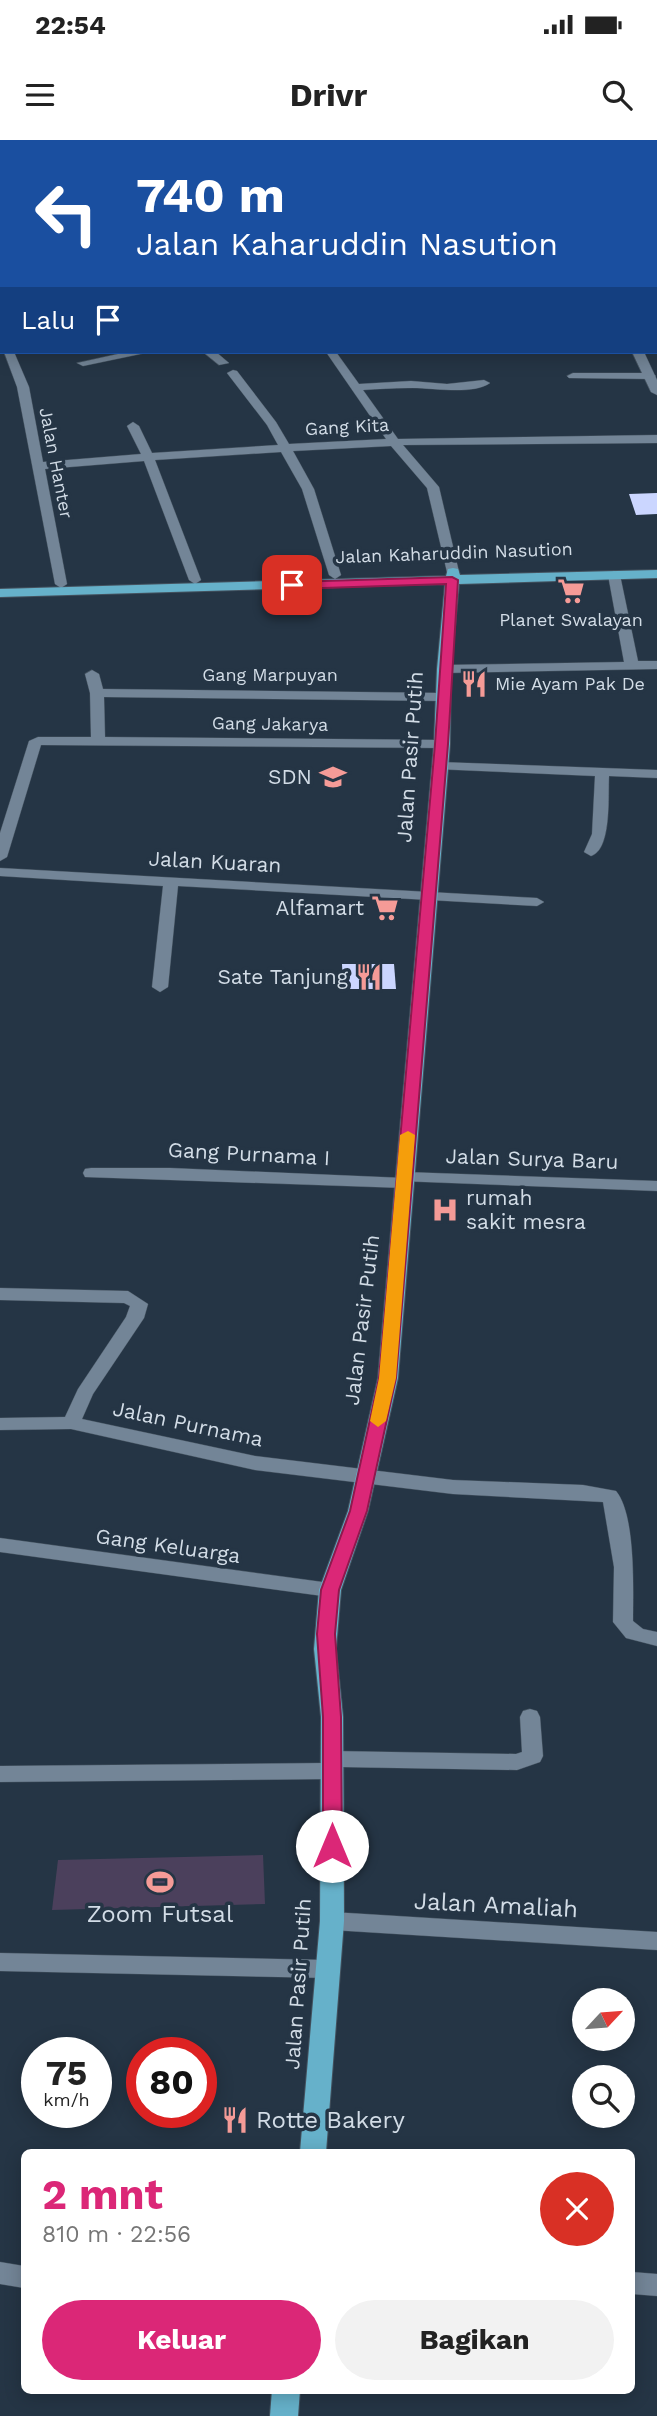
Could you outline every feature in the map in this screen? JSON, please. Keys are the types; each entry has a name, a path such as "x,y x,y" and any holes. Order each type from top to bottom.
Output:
{"highway":[{"name":"Jalan Kaharuddin Nasution","path":"0,593 657,566"},
{"name":"Jalan Kaharuddin Nasution","path":"0,585 335,576 657,574"},
{"name":"Jalan Pasir Putih","path":"313,2149 332,1922 332,1717 325,1649 330,1590 358,1511 388,1378 442,744 444,669 453,576"},
{"path":"284,2416 286,2394"}],"street":[{"name":"Jalan Hanter","path":"10,354 23,387 61,584"},
{"path":"83,363 133,354"},
{"path":"212,354 223,363"},
{"path":"333,354 359,387 394,442 433,486 453,576"},
{"path":"639,354 657,393"},
{"path":"233,373 286,447 308,489 335,576"},
{"path":"573,376 650,376"},
{"path":"359,387 411,384 447,387 484,383"},
{"path":"133,426 148,457 195,580"},
{"name":"Gang Kita","path":"39,466 286,447 394,442 573,437 657,439"},
{"path":"614,575 632,666"},
{"path":"444,669 657,665"},
{"path":"92,674 97,693 98,740"},
{"name":"Gang Marpuyan","path":"97,693 443,696"},
{"name":"Gang Jakarya","path":"0,857 34,744 45,740 283,745 442,744"},
{"path":"440,766 657,774"},
{"path":"592,852 599,834 602,772"},
{"name":"Jalan Kuaran","path":"0,872 537,902"},
{"path":"160,987 171,881"},
{"name":"Gang Purnama I","path":"91,1173 182,1172 279,1180 404,1180"},
{"name":"Jalan Surya Baru","path":"404,1180 657,1186"},
{"path":"0,1294 128,1297 137,1301 135,1318 84,1393 71,1423"},
{"name":"Jalan Purnama","path":"0,1423 71,1423 255,1463 366,1477 453,1487 583,1492 609,1496 617,1514 624,1567 623,1622 627,1630 638,1636 657,1639"},
{"name":"Gang Keluarga","path":"0,1545 330,1590"},
{"path":"0,1774 517,1762 533,1756 530,1717"},
{"name":"Jalan Amaliah","path":"332,1922 657,1941"},
{"path":"0,1962 327,1969"},
{"path":"0,2273 21,2276"},
{"path":"635,2283 657,2285"}],"shaded area":[{"name":"Zoom Futsal","path":"263,1855 265,1904 52,1910 58,1860"}],"building":[{"path":"657,493 657,514 636,515 629,494"},
{"name":"Sate Tanjung","path":"342,964 394,964 396,989 343,989"}],"slow traffic":[{"path":"378,1421 388,1378 408,1135"}],"place":[{"name":"Planet Swalayan","path":"571,591"},
{"name":"Mie Ayam Pak De","path":"474,684"},
{"name":"SDN","path":"333,777"},
{"name":"Alfamart","path":"385,908"},
{"name":"Sate Tanjung","path":"369,977"},
{"name":"rumah sakit mesra","path":"445,1210"},
{"name":"Zoom Futsal","path":"160,1882"},
{"name":"Rotte Bakery","path":"235,2120"}],"route":[{"path":"292,585 452,580 444,669 442,744 388,1378 358,1511 330,1590 325,1649 332,1717 332,1846"}]}
